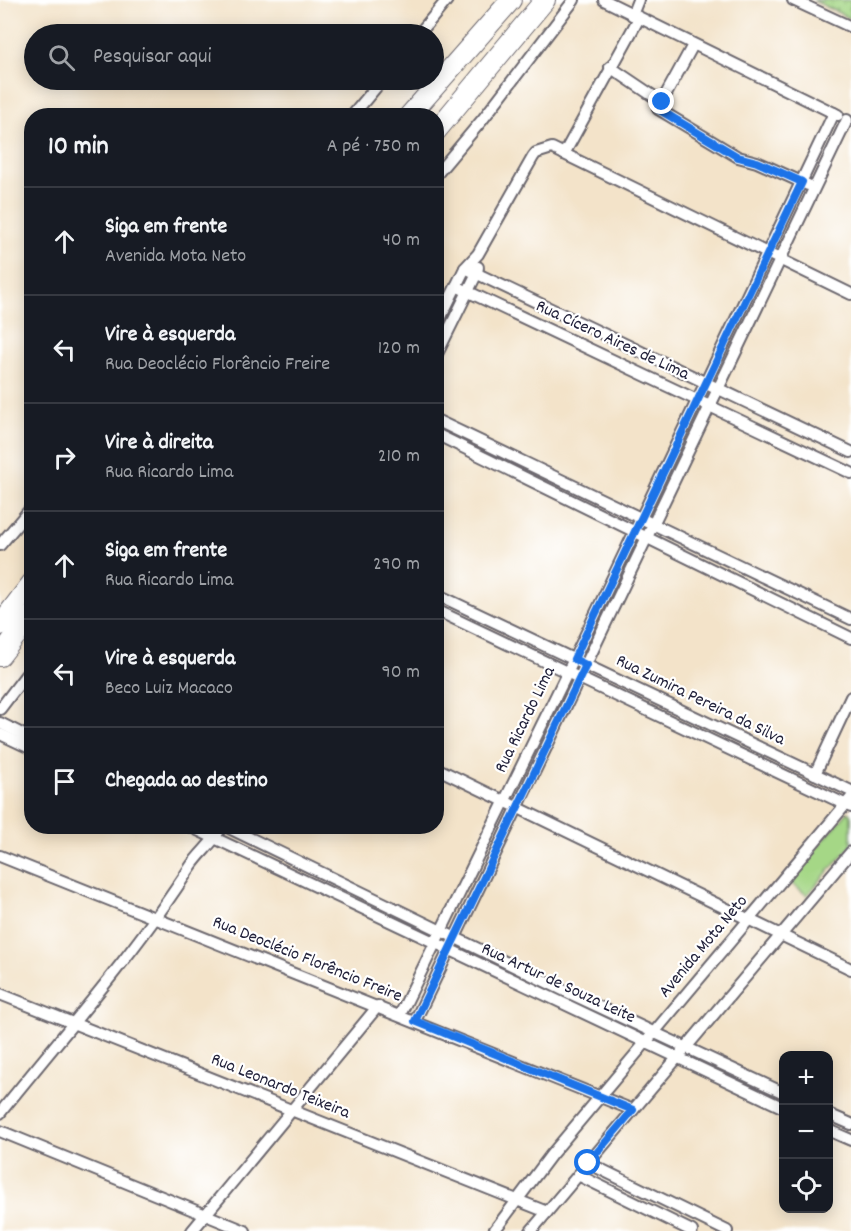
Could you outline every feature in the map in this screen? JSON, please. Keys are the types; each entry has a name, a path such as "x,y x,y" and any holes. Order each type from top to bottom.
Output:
{"highway":[{"path":"444,76 511,0"},
{"path":"444,121 545,0"},
{"path":"416,108 432,90"},
{"path":"0,625 24,594"},
{"path":"0,656 24,625"}],"street":[{"path":"427,24 447,0"},
{"path":"444,165 574,0"},
{"path":"604,0 849,120"},
{"path":"564,154 635,16 638,0"},
{"path":"793,0 851,27"},
{"path":"693,45 658,109 738,157 757,162 815,188"},
{"path":"610,67 662,102"},
{"path":"359,108 374,90"},
{"name":"Rua Ricardo Lima","path":"400,1015 568,672 834,113"},
{"name":"Rua Ricardo Lima","path":"415,1021 849,120"},
{"path":"444,311 465,268 478,254 536,153 552,148 851,294"},
{"path":"444,340 477,273 478,254"},
{"name":"Rua Cícero Aires de Lima","path":"465,268 851,452"},
{"name":"Rua Cícero Aires de Lima","path":"456,286 851,473"},
{"path":"444,424 851,619"},
{"path":"444,438 851,638"},
{"path":"556,494 562,481"},
{"path":"0,545 24,516"},
{"name":"Rua Zumira Pereira da Silva","path":"444,598 851,791"},
{"name":"Rua Zumira Pereira da Silva","path":"444,614 849,803"},
{"path":"0,709 24,678"},
{"path":"815,774 851,697"},
{"path":"0,723 24,735"},
{"path":"0,734 24,745"},
{"path":"444,772 851,969"},
{"name":"Avenida Mota Neto","path":"494,1231 600,1096 748,919 849,803"},
{"path":"0,1113 158,917 202,849 205,834"},
{"name":"Rua Artur de Souza Leite","path":"210,834 216,840 779,1106"},
{"path":"202,849 216,840 219,834"},
{"name":"Rua Artur de Souza Leite","path":"240,834 779,1091"},
{"path":"531,1231 851,852"},
{"name":"Rua Deoclécio Florêncio Freire","path":"0,856 158,917 633,1110"},
{"path":"514,981 520,969"},
{"name":"Rua Leonardo Teixeira","path":"0,994 547,1212"},
{"path":"192,1231 378,1006"},
{"path":"741,1088 747,1076"},
{"path":"833,1116 851,1124"},
{"path":"0,1131 245,1231"},
{"path":"833,1132 851,1140"},
{"path":"588,1163 727,1231"},
{"path":"578,1175 692,1231"}],"green space":[{"path":"813,0 851,1 851,19"},
{"path":"848,812 851,814 851,846 807,895 788,881"}],"route":[{"path":"588,1163 633,1110 415,1021 586,665 574,659 802,182 757,162 738,157 658,109 662,102"}]}
